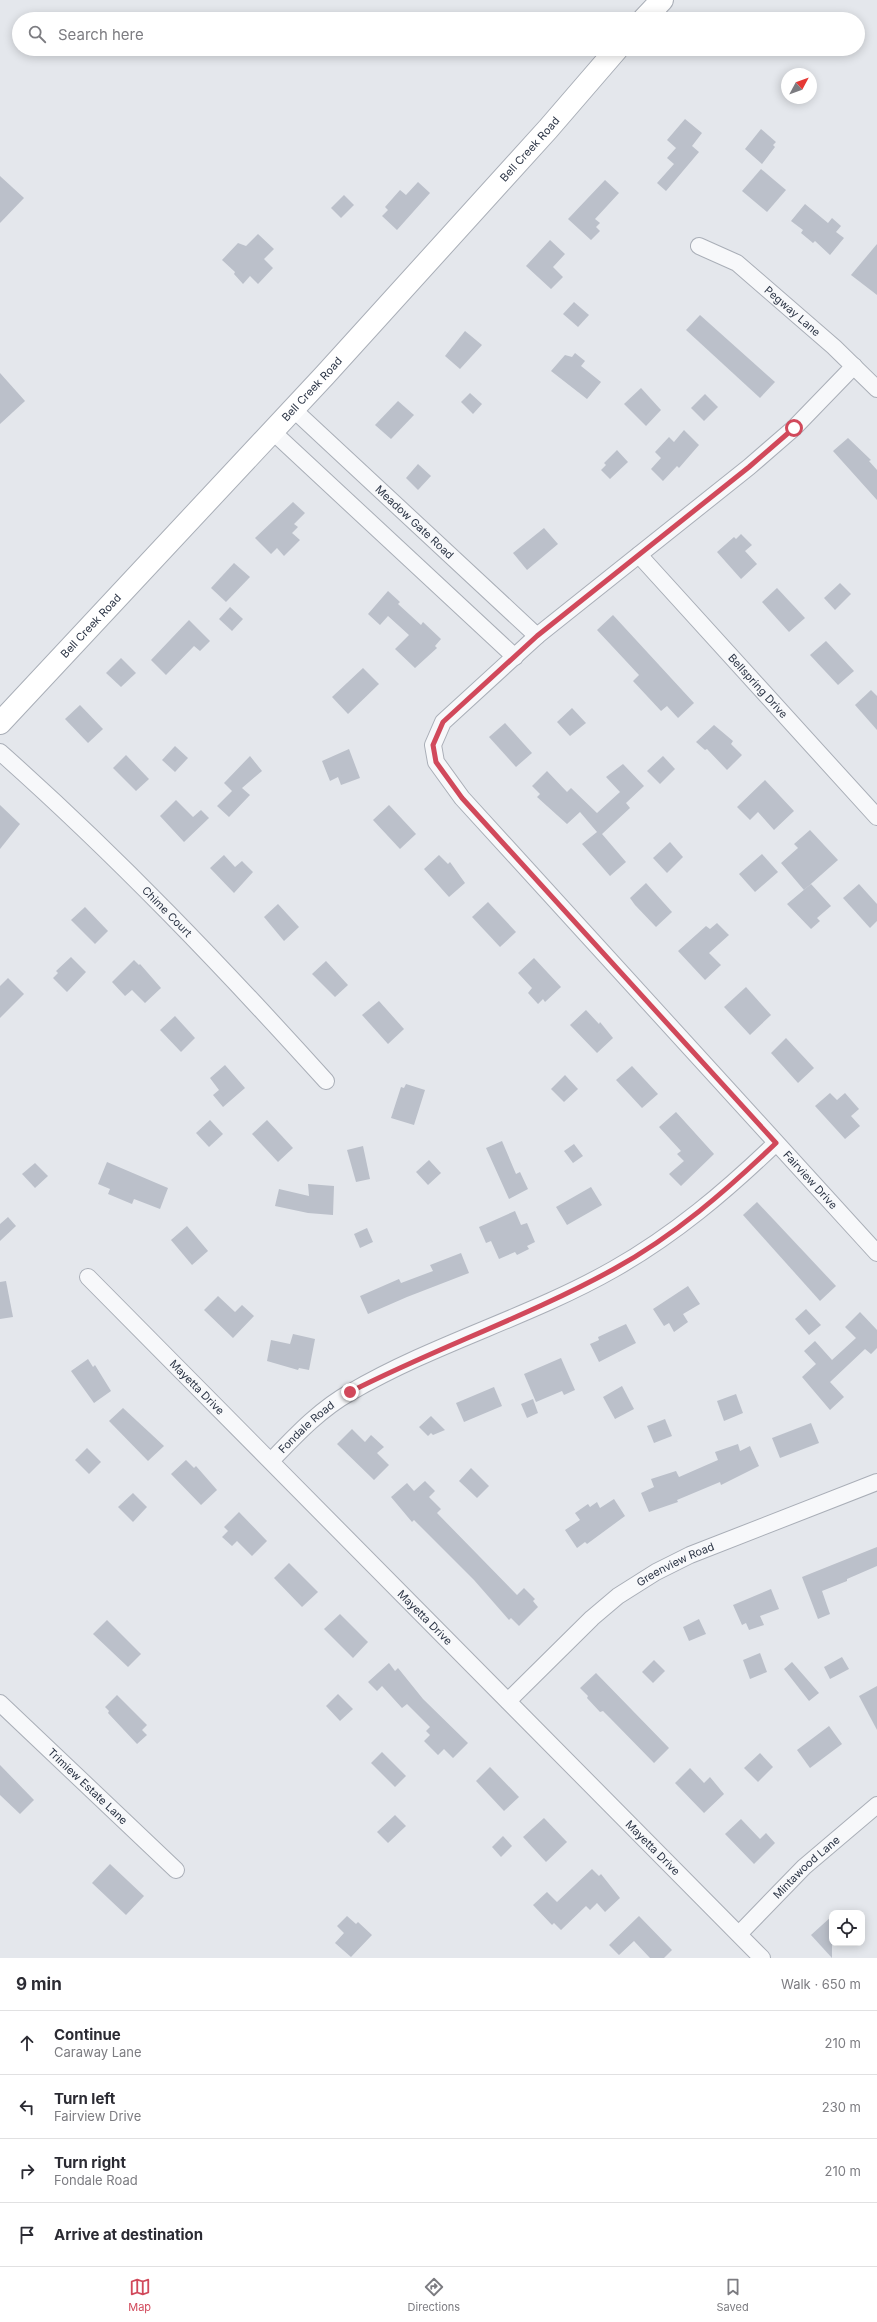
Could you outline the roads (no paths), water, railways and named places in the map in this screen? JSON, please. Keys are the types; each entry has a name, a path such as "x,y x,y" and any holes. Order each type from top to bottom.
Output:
{"street":[{"path":"651,12 662,0"},
{"name":"Bell Creek Road","path":"0,723 293,409 481,204 611,56"},
{"name":"Pegway Lane","path":"699,246 737,263 854,366 877,389"},
{"path":"272,431 515,657 537,636 749,467 794,428 854,366"},
{"name":"Meadow Gate Road","path":"293,409 537,636"},
{"name":"Bellspring Drive","path":"639,555 877,817"},
{"name":"Fairview Drive","path":"515,657 443,722 433,745 436,762 462,798 877,1253"},
{"name":"Chime Court","path":"0,752 113,856 180,923 326,1081"},
{"name":"Fondale Road","path":"271,1461 297,1434 350,1392 400,1366 523,1313 613,1270 653,1246 691,1218 738,1179 776,1143"},
{"name":"Mayetta Drive","path":"88,1277 762,1958"},
{"name":"Greenview Road","path":"508,1701 592,1618 618,1596 656,1572 690,1555 877,1482"},
{"name":"Trimiew Estate Lane","path":"0,1703 176,1870"},
{"name":"Mintawood Lane","path":"739,1934 804,1867 877,1805"}]}
